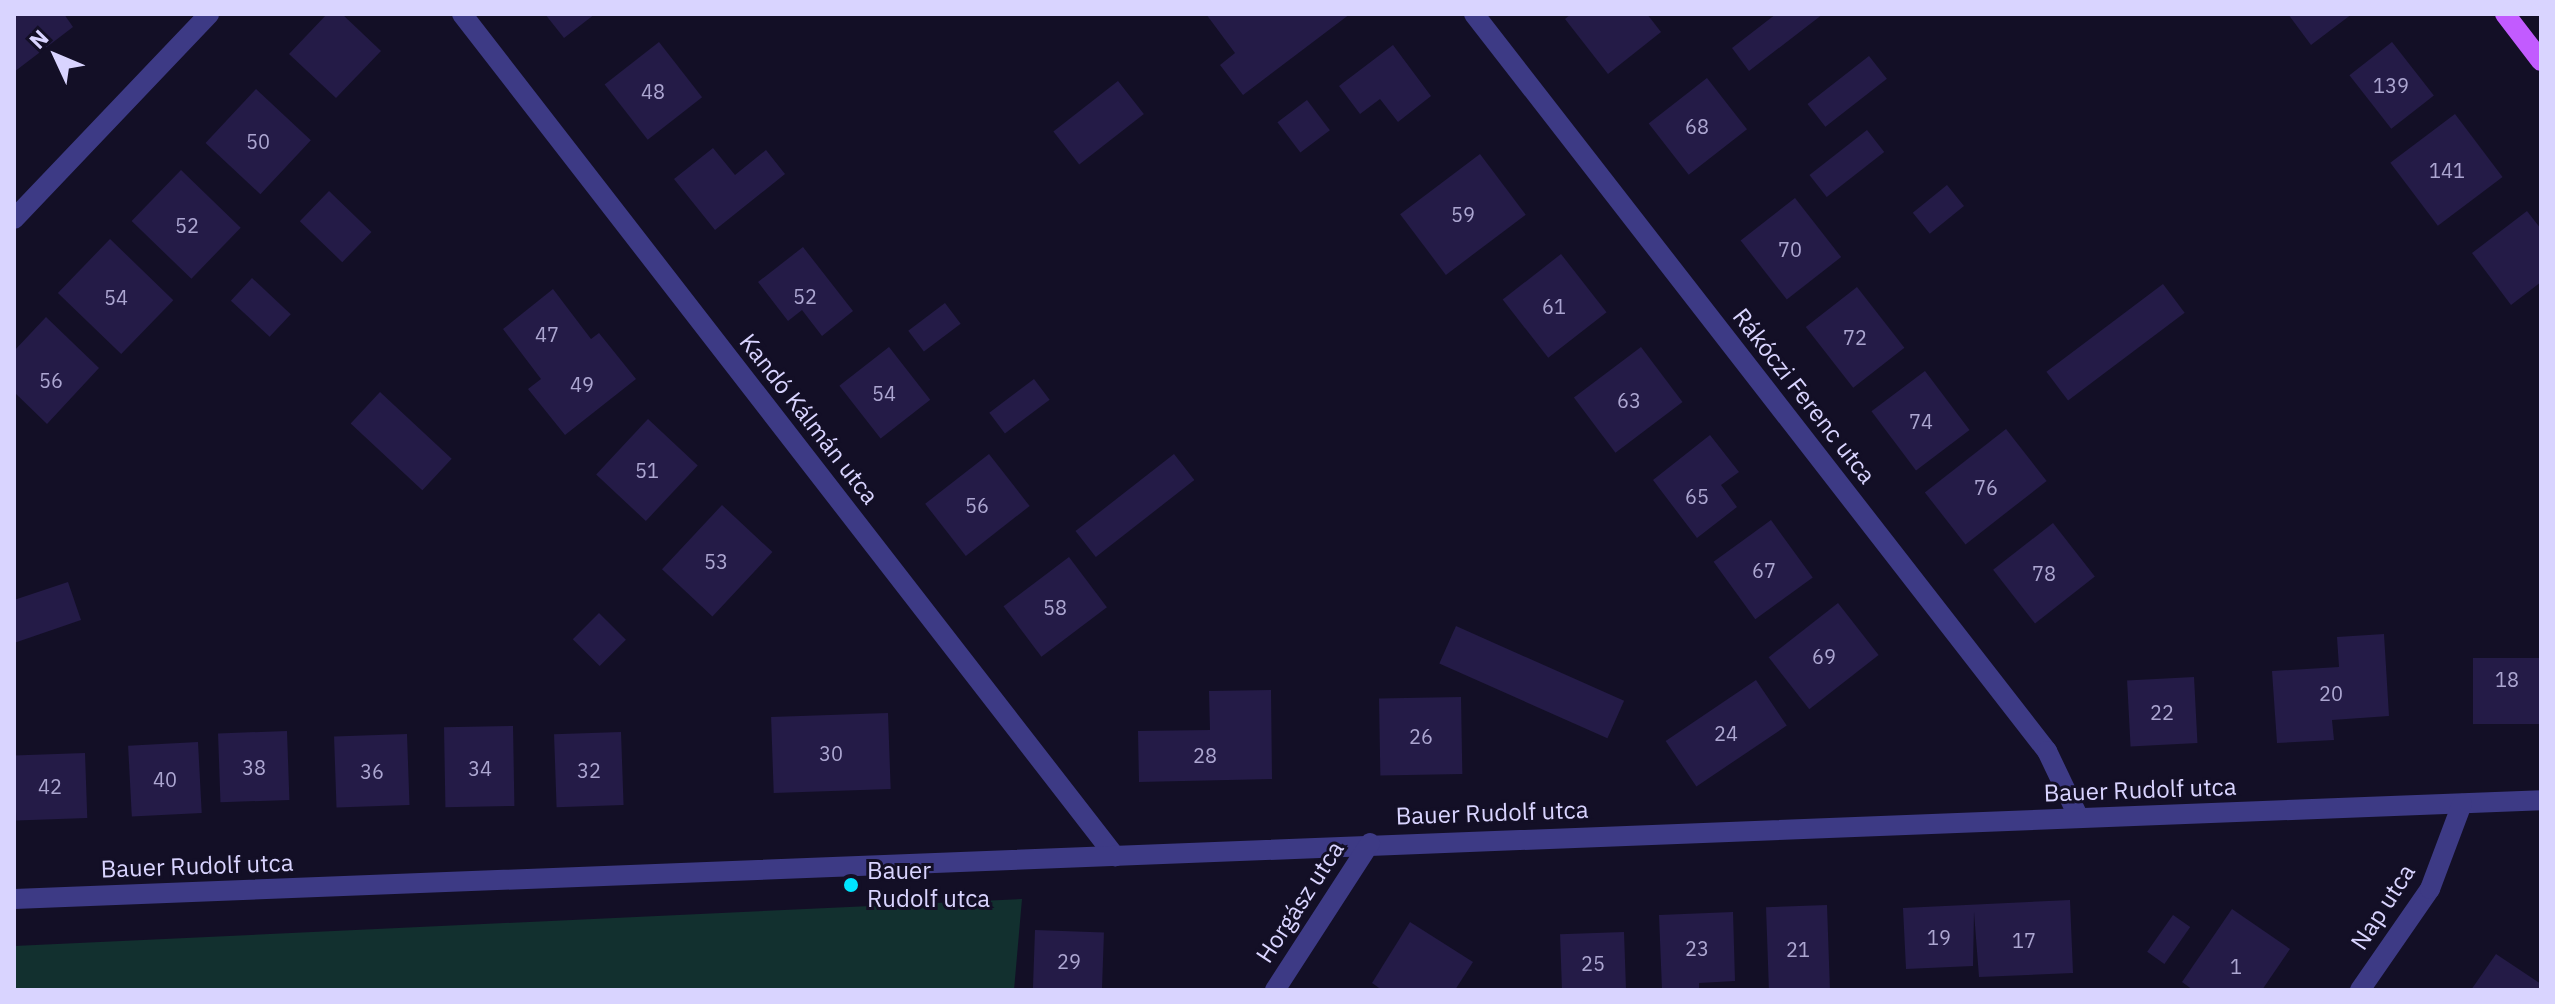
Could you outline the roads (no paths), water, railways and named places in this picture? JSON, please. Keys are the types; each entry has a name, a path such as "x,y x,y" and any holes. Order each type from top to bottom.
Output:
{"main road":[{"path":"2505,14 2541,61"}],"street":[{"path":"14,219 209,14"},
{"name":"Kandó Kálmán utca","path":"462,14 1115,856"},
{"name":"Rákóczi Ferenc utca","path":"1474,14 2047,751 2079,818"},
{"name":"Bauer Rudolf utca","path":"14,899 1115,856 1370,843 2541,800"},
{"name":"Nap utca","path":"2360,990 2430,889 2462,804"},
{"name":"Horgász utca","path":"1275,990 1370,843"}],"place":[{"name":"Bauer Rudolf utca","path":"851,885"}]}
